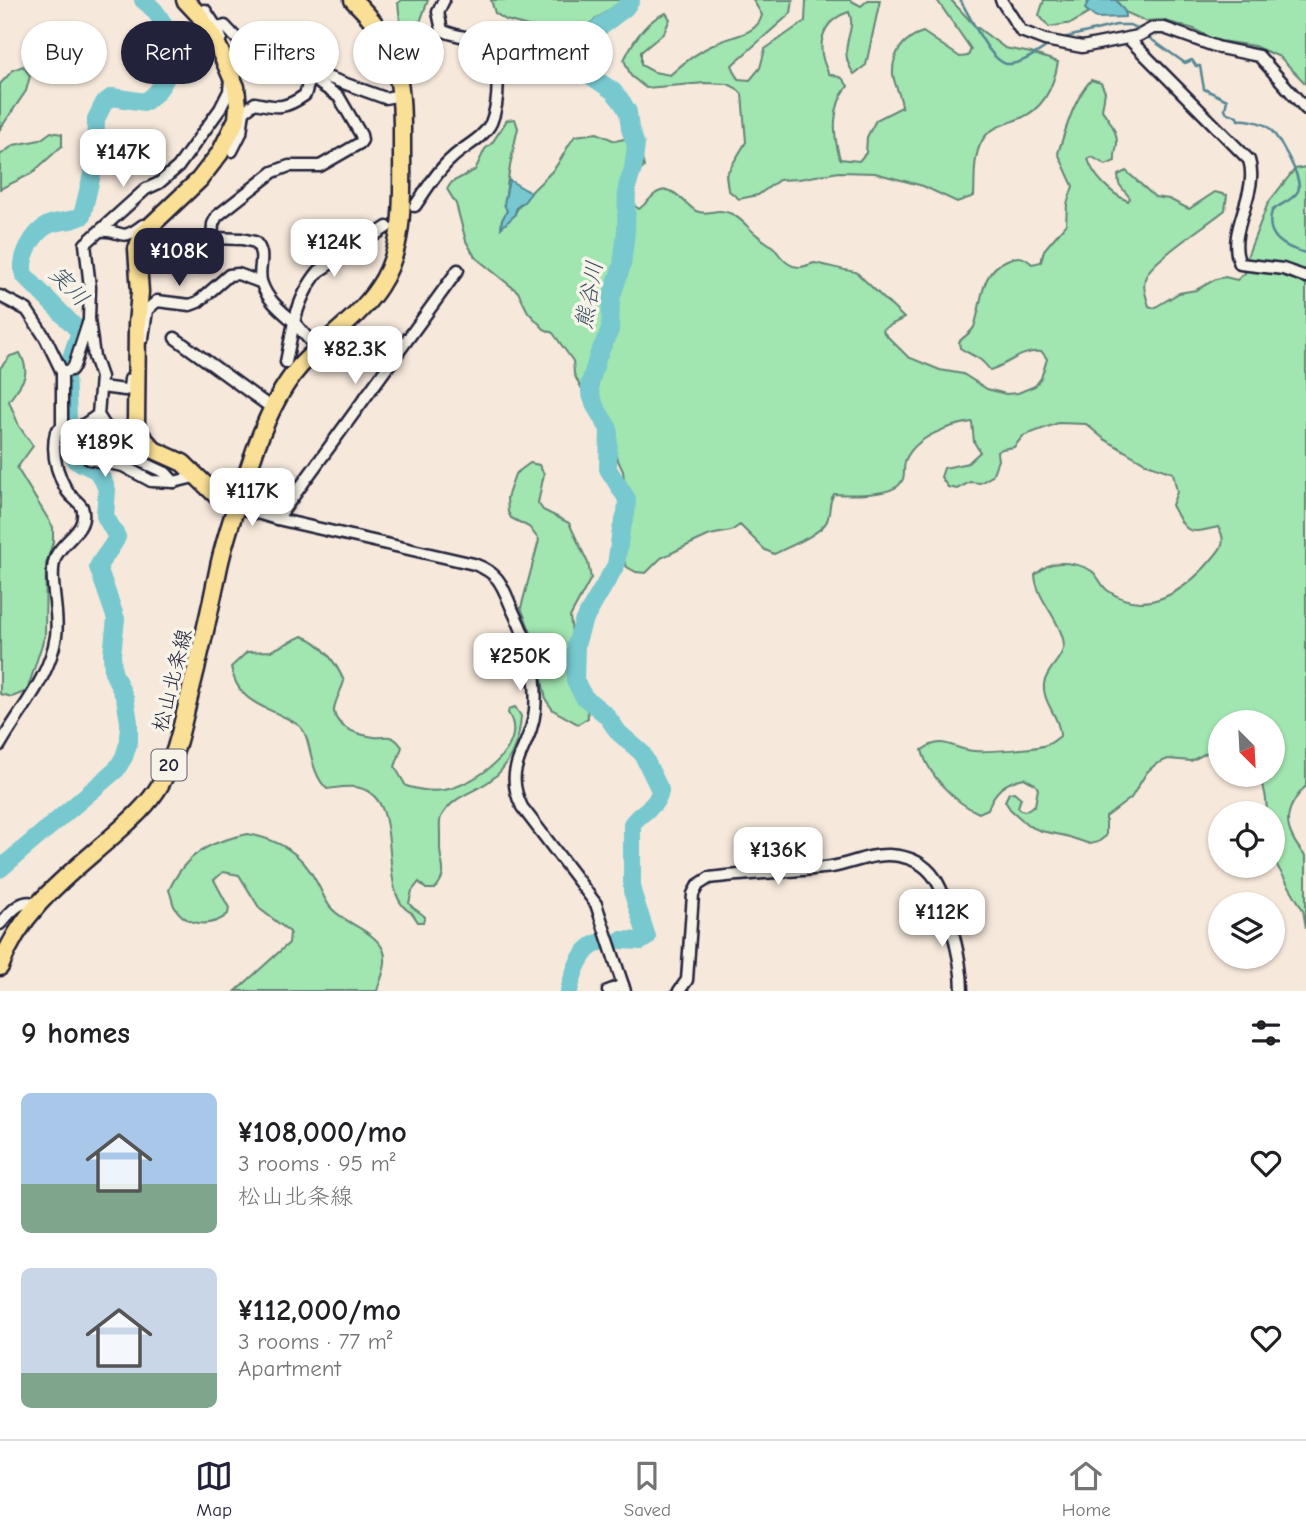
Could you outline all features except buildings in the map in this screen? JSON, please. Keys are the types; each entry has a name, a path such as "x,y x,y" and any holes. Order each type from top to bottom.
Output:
{"main road":[{"path":"185,0 200,15 229,70"},
{"name":"松山北条線","path":"0,967 20,924 37,904 134,818 167,773 176,748 209,615 218,567 251,462 273,409 286,383 317,349 356,314 379,287 391,263 401,215 401,95 395,65 385,40 366,12 353,0"},
{"path":"234,84 240,120 220,153 199,180 152,224 137,249 140,292 136,423 138,432 153,450 183,463 217,496 237,507"}],"street":[{"path":"415,206 449,160 481,135 491,123 495,105 498,64 486,46 476,40 442,30 438,12 444,0"},
{"path":"1001,0 1021,31 1068,45 1100,45 1133,37 1153,28 1164,28 1220,48 1259,56 1306,109"},
{"path":"205,10 217,28 223,46 219,48"},
{"path":"217,28 225,26 229,30"},
{"path":"1133,37 1249,160 1253,173 1236,243 1236,256 1240,264 1306,276"},
{"path":"339,83 385,98 401,95"},
{"path":"174,482 166,473 127,455 116,432 105,426 98,415 100,370 94,357 89,319 90,287 85,244 146,189 159,183 178,167 220,109 230,84"},
{"path":"232,151 241,133 240,120 244,111 255,103 275,107 289,106 305,95 309,84"},
{"path":"212,238 213,224 217,216 273,172 289,166 320,166 360,143 361,135 339,97 324,84"},
{"path":"100,231 107,230 130,236 144,225 152,224"},
{"path":"286,362 303,294 319,271 387,227"},
{"path":"140,240 157,250 212,238 255,242 262,252 260,282 272,302 295,322 317,349"},
{"path":"276,519 458,270"},
{"path":"136,359 141,353 147,310 152,304 157,301 190,305 198,302 229,275 238,274 260,282"},
{"path":"0,296 27,310 66,371 71,428 82,453 89,459 123,466 151,481 174,482 198,476"},
{"path":"66,371 78,354 89,319"},
{"path":"175,338 273,409"},
{"path":"101,387 129,389 131,377 136,378"},
{"path":"0,745 45,672 56,638 53,569 56,557 83,521 82,507 68,493 55,463 52,446 55,432 71,428 98,415"},
{"path":"237,507 276,519 460,560 487,569 497,577 521,626 535,675 535,712 514,773 516,793 523,807 596,904 624,988 607,991"},
{"path":"679,991 687,980 693,894 698,885 709,878 829,867 886,854 918,862 939,882 962,962 962,991"},
{"path":"0,924 15,908 25,902 32,901 37,904"}],"green space":[{"path":"402,0 428,0 420,21 400,21 398,3"},
{"path":"491,0 623,0 593,21 510,21 495,13"},
{"path":"753,0 793,0 791,13 732,65 738,79 750,80 760,68 765,49 805,21 806,0 850,0 861,6 868,0 880,0 866,65 854,74 846,56 851,26 849,12 832,22 823,37 822,55 829,74 842,78 848,86 839,102 835,121 840,159 859,161 866,153 867,137 876,120 902,107 893,66 900,47 905,42 923,32 960,57 968,56 971,49 937,0 951,0 974,25 1005,48 1058,62 1051,87 1042,102 1029,114 1004,124 984,138 978,149 974,196 957,202 923,186 875,173 839,172 779,180 758,195 739,199 728,190 726,175 746,142 742,94 728,84 705,83 646,88 631,76 624,60 641,32 652,21 666,13 670,19 664,33 641,52 641,65 654,72 670,75 705,49 755,27 762,15"},
{"path":"1044,0 1092,0 1088,2 1086,9 1089,13 1072,23 1049,27 1039,15"},
{"path":"1116,0 1306,0 1306,84 1280,57 1254,46 1214,40 1194,29 1162,20 1145,21 1125,12"},
{"path":"21,67 21,84 28,84 0,129 0,84 13,70"},
{"path":"1091,80 1101,83 1105,92 1102,110 1117,138 1115,161 1106,165 1092,157 1088,159 1098,178 1109,189 1128,201 1130,198 1119,184 1118,175 1126,171 1155,197 1169,199 1189,209 1215,192 1227,195 1225,210 1172,250 1147,274 1145,294 1149,306 1154,308 1179,293 1196,290 1216,279 1225,277 1237,280 1245,273 1247,257 1268,203 1295,169 1306,167 1306,269 1300,270 1302,281 1306,284 1306,786 1292,804 1288,821 1293,838 1306,857 1306,928 1303,910 1284,878 1285,801 1266,801 1263,788 1285,787 1285,710 1208,710 1208,752 1191,761 1168,759 1156,764 1147,772 1131,798 1106,817 1106,836 1090,844 1029,826 1010,809 1005,801 1009,793 1014,792 1021,798 1018,807 1021,810 1025,811 1035,805 1038,789 1024,778 1001,788 988,809 979,813 970,808 952,795 936,778 922,750 937,743 974,751 1022,749 1048,744 1060,736 1044,684 1064,645 1060,630 1039,592 1035,575 1053,564 1075,564 1094,573 1107,590 1136,602 1151,601 1178,590 1202,570 1218,551 1222,536 1218,527 1194,531 1181,522 1172,505 1177,492 1173,473 1147,464 1104,439 1086,424 1058,423 1023,436 1014,447 997,452 998,460 992,476 980,483 970,482 957,489 948,487 941,477 944,468 968,463 980,452 974,442 972,422 934,433 917,444 906,459 901,482 893,489 868,494 834,494 824,526 804,540 774,554 765,550 740,525 731,531 710,535 661,558 646,573 636,572 627,567 621,555 627,509 623,471 610,436 574,374 573,361 553,333 544,329 528,312 518,292 475,257 466,241 456,204 447,189 452,182 475,170 485,149 507,120 515,119 518,128 507,183 507,211 502,220 514,216 526,197 554,169 575,136 597,133 615,141 634,137 644,167 631,183 628,193 629,199 639,209 655,194 667,190 701,213 721,211 732,214 792,266 802,267 814,263 856,272 904,318 883,329 908,357 940,370 963,374 987,389 1006,394 1018,393 1035,386 1041,378 1047,359 1042,352 1021,355 990,370 979,359 960,348 959,342 974,327 983,289 991,272 998,265 1015,257 1021,257 1032,264 1041,262 1044,250 1066,224 1067,204 1073,186 1058,153 1075,105"},
{"path":"51,132 62,134 62,146 31,174 0,189 0,155 14,145 40,140"},
{"path":"20,353 24,361 24,378 9,401 19,426 33,446 17,468 53,527 53,542 46,564 45,635 27,691 12,697 0,694 0,368 10,356"},
{"path":"530,463 539,465 544,474 538,503 543,510 569,523 588,563 591,578 570,617 579,689 587,707 588,718 578,724 553,710 546,700 534,640 521,608 539,540 529,527 511,518 507,498 515,474"},
{"path":"302,636 316,643 328,654 344,681 334,708 340,723 362,735 392,738 402,747 395,767 406,786 434,791 470,781 506,751 512,739 513,726 509,709 515,707 521,716 516,744 502,769 488,782 451,804 441,817 442,878 435,889 426,889 419,882 412,891 409,903 425,917 423,922 418,922 401,903 395,888 388,829 383,811 374,796 356,787 327,789 316,772 303,730 248,698 235,680 231,667 247,652 271,651"},
{"path":"248,834 270,840 296,855 310,871 332,909 379,942 385,959 377,991 236,991 289,943 290,932 260,909 239,875 223,872 214,880 229,908 228,914 214,922 200,923 185,918 174,906 169,890 183,867 200,851 210,845"}],"water":[{"path":"1092,0 1116,0 1125,12 1125,17 1096,18 1085,9"},
{"path":"509,180 531,193 501,228 507,211 504,204"}],"waterway":[{"name":"実川","path":"0,869 116,770 129,741 125,698 113,672 116,619 98,567 117,537 105,516 107,490 103,480 96,470 75,460 69,442 66,372 80,332 24,275 23,268 28,247 42,229 52,223 82,216 95,162 96,119 104,103 112,97 145,102 157,92 165,79 170,66 168,37 163,23 143,0"},
{"name":"熊谷川","path":"621,940 641,941 647,937 632,891 632,824 653,805 660,790 642,753 619,733 606,715 584,697 575,681 576,645 583,622 616,565 626,514 627,499 608,469 609,429 595,406 590,383 610,330 611,299 622,265 627,187 636,145 628,112 622,102 613,91 576,66 570,56 572,48 625,8 631,0"},
{"path":"960,0 988,49 1003,62 1010,64 1021,61 1051,44"},
{"path":"1059,39 1116,25 1130,25 1140,30"},
{"path":"1145,35 1185,63 1192,60 1196,66 1200,66 1204,89 1227,100 1227,113 1237,116 1238,120 1248,120 1270,128 1288,155 1299,185 1293,197 1272,211 1271,228 1278,240 1306,253"},
{"name":"熊谷川","path":"569,991 582,956 598,943"}]}
